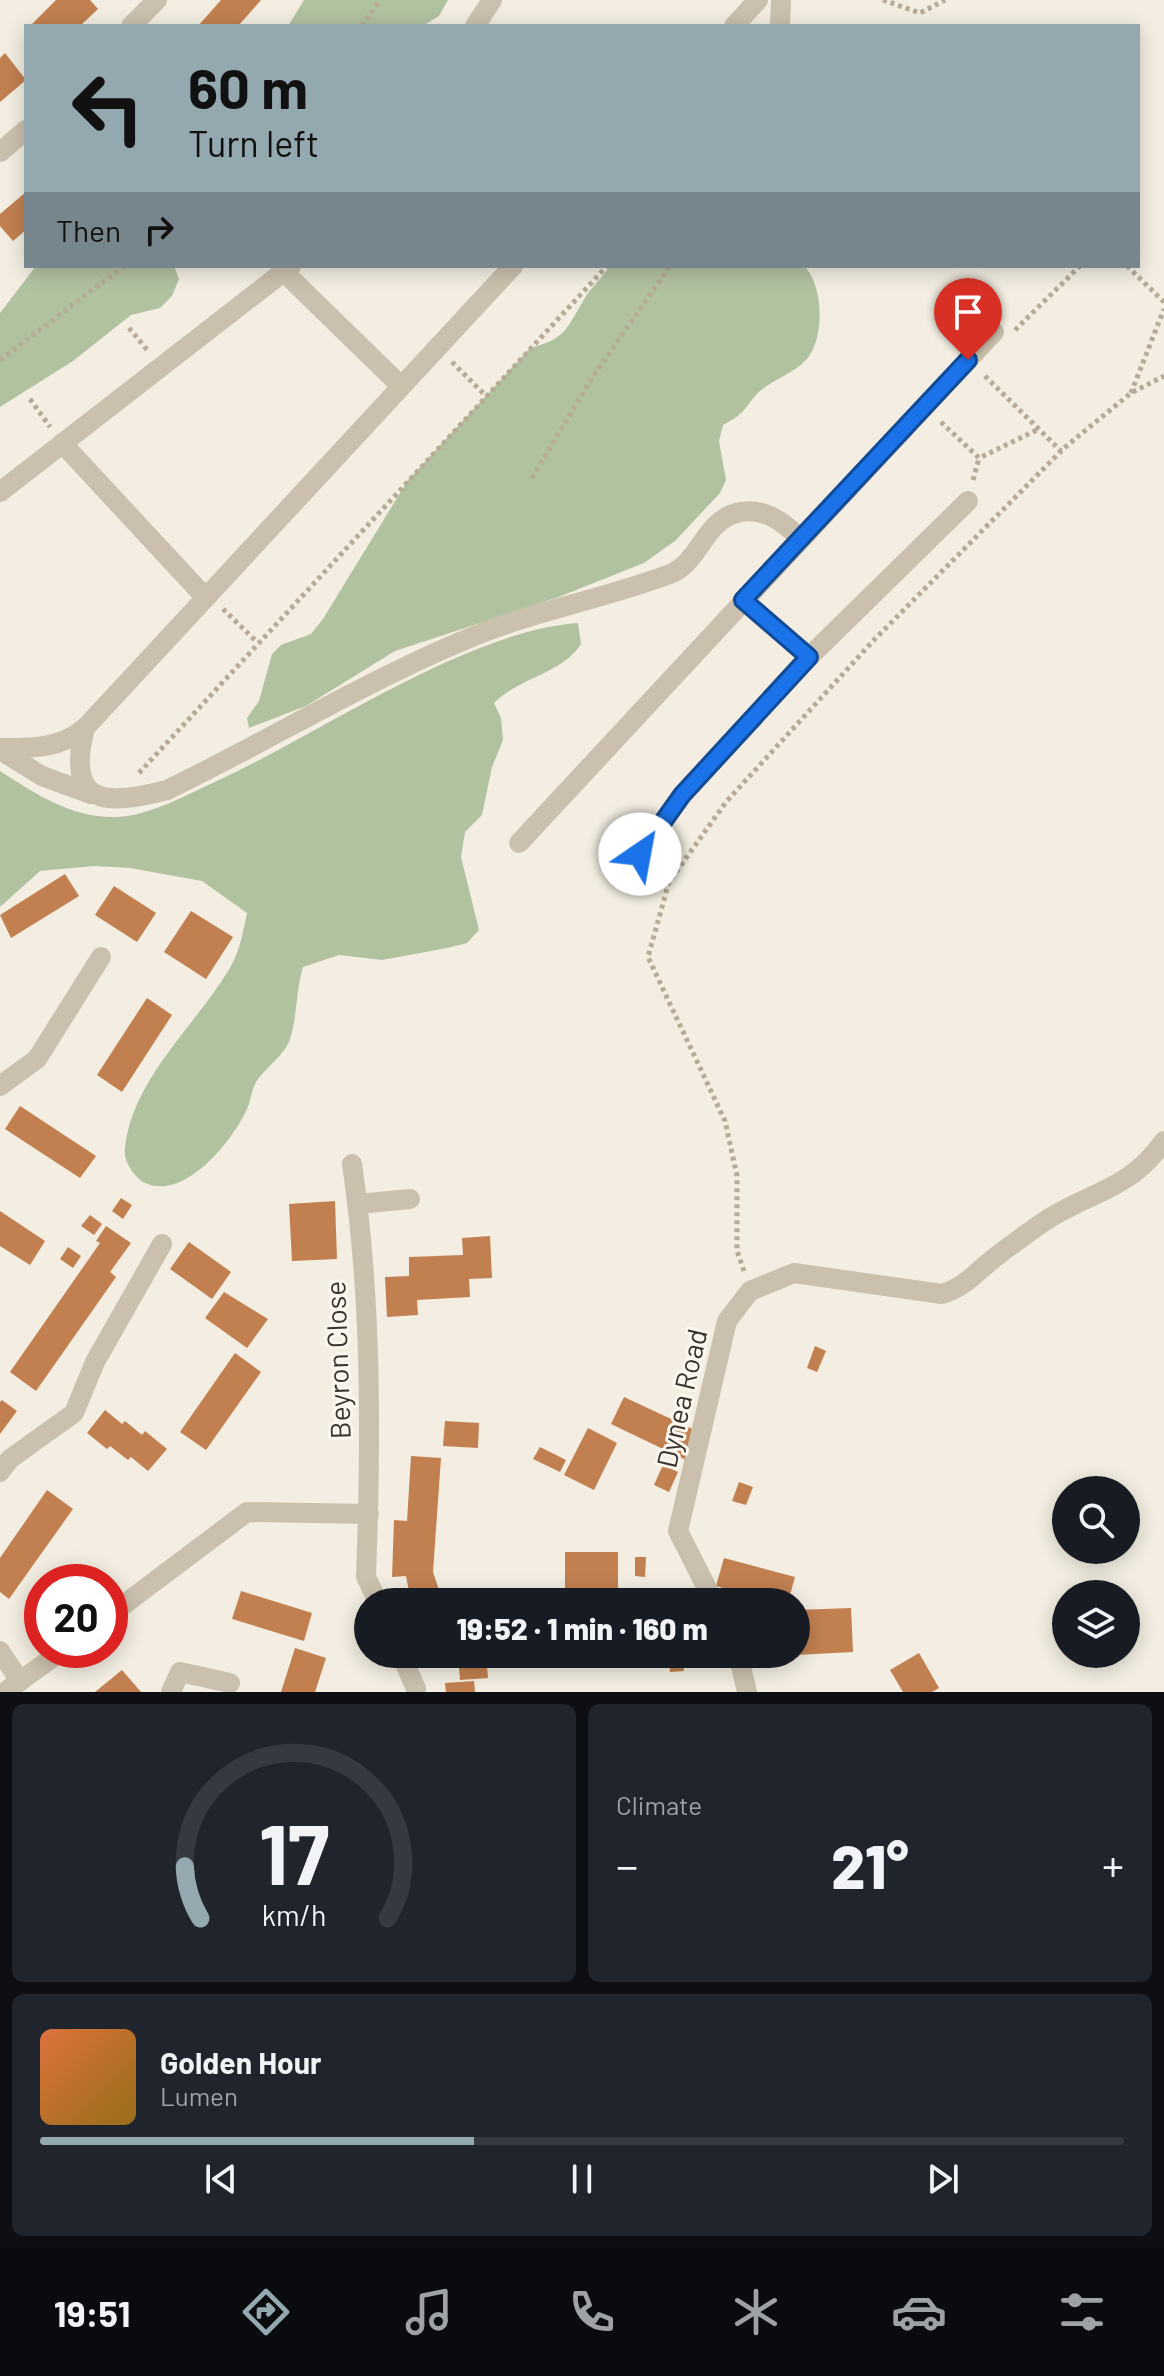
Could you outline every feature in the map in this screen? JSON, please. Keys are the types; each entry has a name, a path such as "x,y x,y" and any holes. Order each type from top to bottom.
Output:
{"street":[{"path":"133,24 157,0"},
{"path":"476,24 492,0"},
{"path":"736,24 758,0"},
{"path":"780,24 781,0"},
{"path":"0,152 24,132"},
{"path":"0,749 51,745 70,740 85,728 511,268"},
{"path":"0,492 288,270 401,386"},
{"path":"519,843 994,332"},
{"path":"62,443 205,595"},
{"path":"640,854 682,795 809,657 968,501"},
{"path":"0,749 42,776 109,800 167,790 469,638 675,572 707,533 722,519 737,513 753,511 771,515 800,538"},
{"path":"743,600 809,657"},
{"path":"85,728 78,754 81,779 91,794"},
{"path":"0,1086 37,1059 101,957"},
{"path":"750,1291 794,1273 942,1294 961,1288 992,1260 1046,1220 1105,1193 1149,1162 1164,1141"},
{"name":"Beyron Close","path":"352,1164 358,1204 368,1366 369,1514 366,1577 371,1588"},
{"path":"358,1204 410,1199"},
{"path":"0,1472 10,1459 74,1413 95,1362 162,1244"},
{"name":"Dynea Road","path":"707,1588 678,1531 727,1321 750,1291"},
{"path":"128,1601 247,1512 369,1514"},
{"path":"0,1651 12,1686 38,1668"},
{"path":"407,1668 416,1689"},
{"path":"741,1668 747,1692"},
{"path":"171,1692 180,1672 230,1683"}],"path":[{"path":"363,24 380,0"},
{"path":"883,0 920,13 945,0"},
{"path":"0,360 121,268"},
{"path":"144,796 138,771 605,268"},
{"path":"532,478 592,378 669,268"},
{"path":"994,332 1005,340 1078,268"},
{"path":"1129,268 1164,302"},
{"path":"1131,393 1164,309"},
{"path":"437,347 486,396"},
{"path":"968,360 1061,451"},
{"path":"750,1291 737,1251 737,1176 725,1121 648,957 669,882 726,802 852,664 1061,451 1131,393 1164,376"},
{"path":"30,399 62,443"},
{"path":"924,406 979,458 1039,429"},
{"path":"205,595 257,642"}],"green space":[{"path":"304,0 448,0 439,16 426,24 289,24"},
{"path":"34,268 175,268 179,279 172,296 160,308 131,315 73,361 0,407 0,313"},
{"path":"608,268 806,268 811,275 818,299 817,339 801,365 765,387 742,413 723,425 719,441 726,480 720,493 675,541 644,563 556,598 395,651 306,706 249,728 247,718 259,701 272,654 281,645 311,634 408,480 530,348 551,341 563,332"},
{"path":"578,623 581,644 573,654 494,703 501,718 503,740 492,767 482,815 465,832 461,857 479,930 467,943 447,948 382,960 339,955 303,967 290,1039 256,1082 248,1108 230,1137 205,1165 176,1184 160,1186 141,1180 130,1168 125,1153 130,1123 139,1100 166,1055 232,965 247,913 202,881 130,868 94,866 40,871 0,907 0,771 69,809 116,817 142,813 219,780 443,664 490,644 535,630"}],"building":[{"path":"56,0 90,0 98,9 82,24 32,24"},
{"path":"221,0 261,0 240,24 200,24"},
{"path":"5,53 24,82 0,102 0,58"},
{"path":"24,194 24,232 13,241 0,226 0,214"},
{"path":"65,874 79,896 11,938 0,915"},
{"path":"114,886 156,913 137,942 95,915"},
{"path":"191,911 233,937 206,979 164,952"},
{"path":"147,998 172,1015 122,1092 97,1075"},
{"path":"20,1106 96,1156 80,1178 5,1129"},
{"path":"121,1198 132,1205 123,1219 112,1211"},
{"path":"335,1201 337,1259 292,1261 289,1204"},
{"path":"0,1211 45,1241 30,1265 0,1246"},
{"path":"90,1215 102,1224 94,1235 81,1226"},
{"path":"106,1226 131,1243 110,1272 116,1277 36,1391 10,1372 100,1243 96,1241"},
{"path":"490,1236 492,1278 469,1279 470,1297 417,1300 418,1315 387,1317 385,1277 409,1276 409,1257 463,1255 462,1238"},
{"path":"189,1242 231,1272 212,1299 170,1269"},
{"path":"68,1247 81,1256 73,1268 60,1259"},
{"path":"224,1292 268,1319 247,1348 205,1318"},
{"path":"815,1346 826,1351 817,1372 807,1368"},
{"path":"235,1353 261,1372 206,1450 180,1432"},
{"path":"624,1397 699,1432 686,1460 611,1424"},
{"path":"2,1400 17,1411 0,1434 0,1402"},
{"path":"105,1410 142,1435 145,1431 167,1449 148,1471 131,1457 128,1460 110,1446 107,1449 87,1433"},
{"path":"445,1421 479,1423 478,1448 443,1446"},
{"path":"588,1428 617,1443 594,1490 564,1475"},
{"path":"540,1447 566,1460 560,1472 533,1459"},
{"path":"411,1456 441,1458 433,1572 438,1588 408,1588 406,1576 392,1577 394,1520 407,1521"},
{"path":"663,1465 678,1472 669,1492 654,1485"},
{"path":"739,1482 753,1487 746,1505 732,1501"},
{"path":"47,1490 73,1509 34,1564 24,1564 24,1578 9,1599 0,1592 0,1558"},
{"path":"565,1552 618,1552 618,1588 565,1588"},
{"path":"635,1557 646,1557 645,1577 635,1576"},
{"path":"724,1558 795,1577 792,1588 716,1586"},
{"path":"241,1591 312,1613 304,1641 232,1619"},
{"path":"851,1608 853,1652 810,1654 810,1609"},
{"path":"295,1648 326,1658 315,1692 281,1692"},
{"path":"919,1653 939,1688 932,1692 903,1692 890,1670"},
{"path":"459,1668 487,1668 488,1678 460,1680"},
{"path":"670,1668 684,1668 684,1671 670,1672"},
{"path":"122,1670 141,1692 95,1692"},
{"path":"474,1681 475,1692 446,1692 445,1683"}],"route":[{"path":"640,854 682,795 809,657 743,600 968,360"}]}
